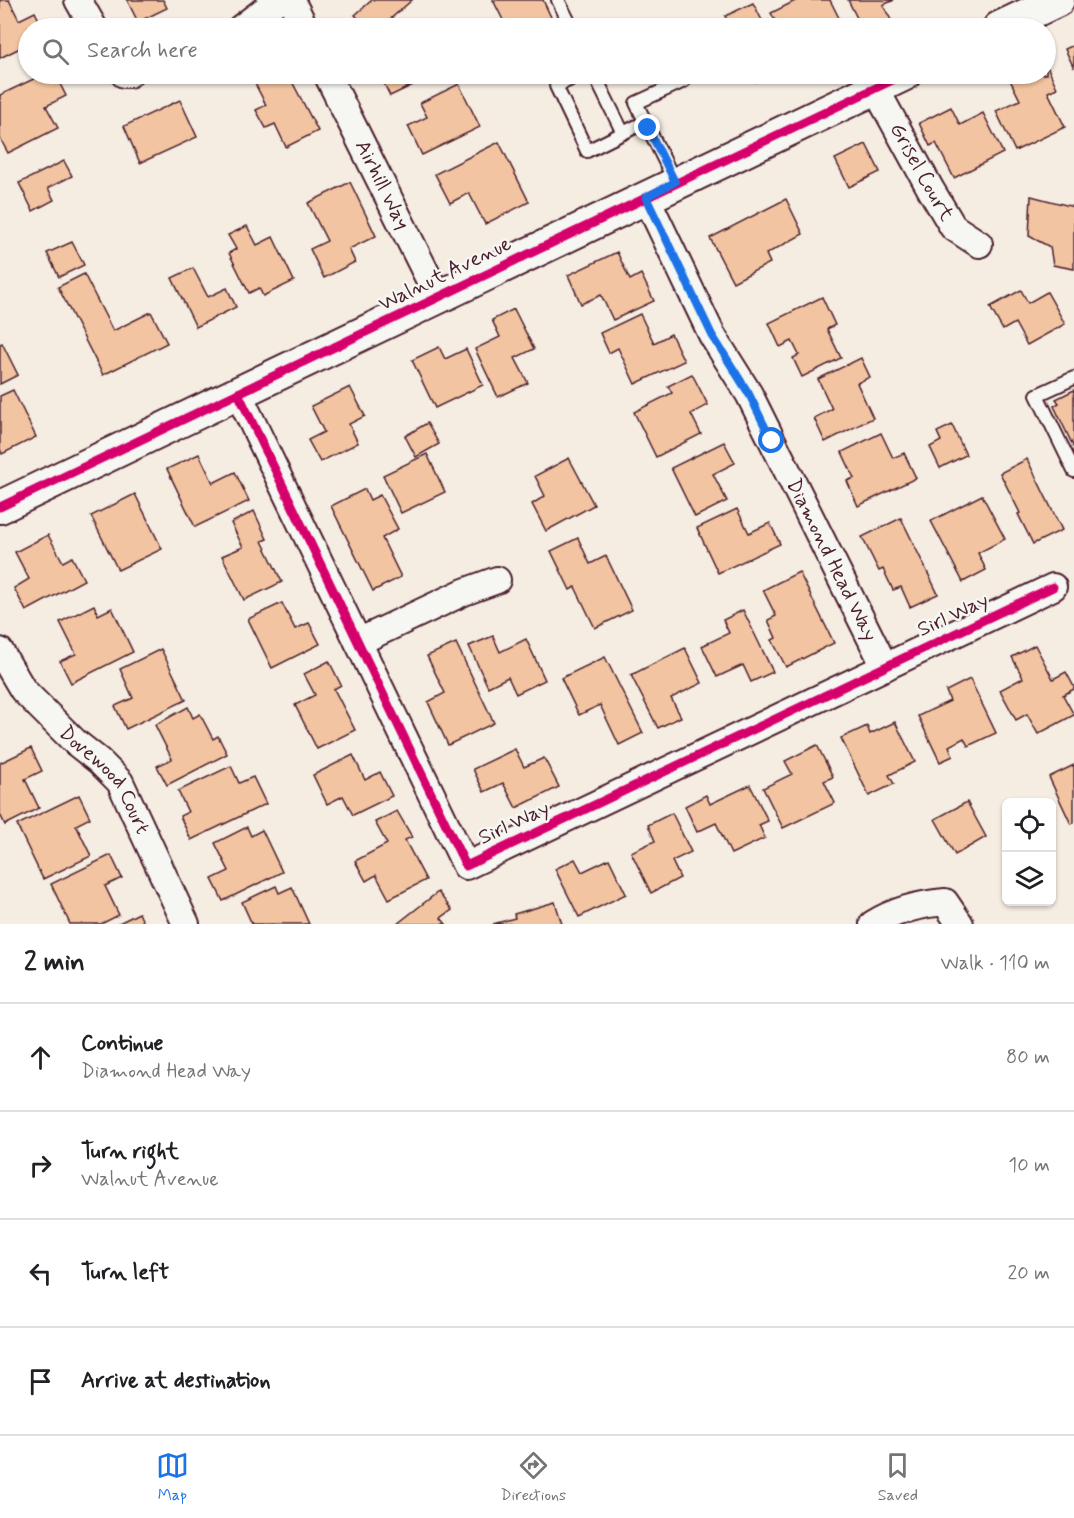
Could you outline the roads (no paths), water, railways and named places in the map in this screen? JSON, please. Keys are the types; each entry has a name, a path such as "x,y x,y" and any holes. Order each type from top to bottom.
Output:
{"street":[{"path":"78,0 88,18"},
{"path":"254,18 278,0"},
{"path":"291,0 300,18"},
{"path":"1020,18 1058,0"},
{"name":"Airhill Way","path":"332,84 438,297"},
{"name":"Walnut Avenue","path":"0,507 884,84"},
{"name":"Grisel Court","path":"875,88 953,227 980,244"},
{"name":"Diamond Head Way","path":"646,197 712,335 749,394 885,667"},
{"name":"Sirl Way","path":"238,393 466,866 1053,587"},
{"path":"358,642 464,592 496,580"},
{"name":"Dovewood Court","path":"0,651 23,690 75,742 120,782 186,924"},
{"path":"873,924 911,908 945,902 960,924"}],"lane":[{"path":"558,0 567,18"},
{"path":"560,84 556,86 587,151 645,122"},
{"path":"599,84 623,133"},
{"path":"675,182 636,103 677,84"},
{"path":"1074,378 1037,396 1074,471"}]}
